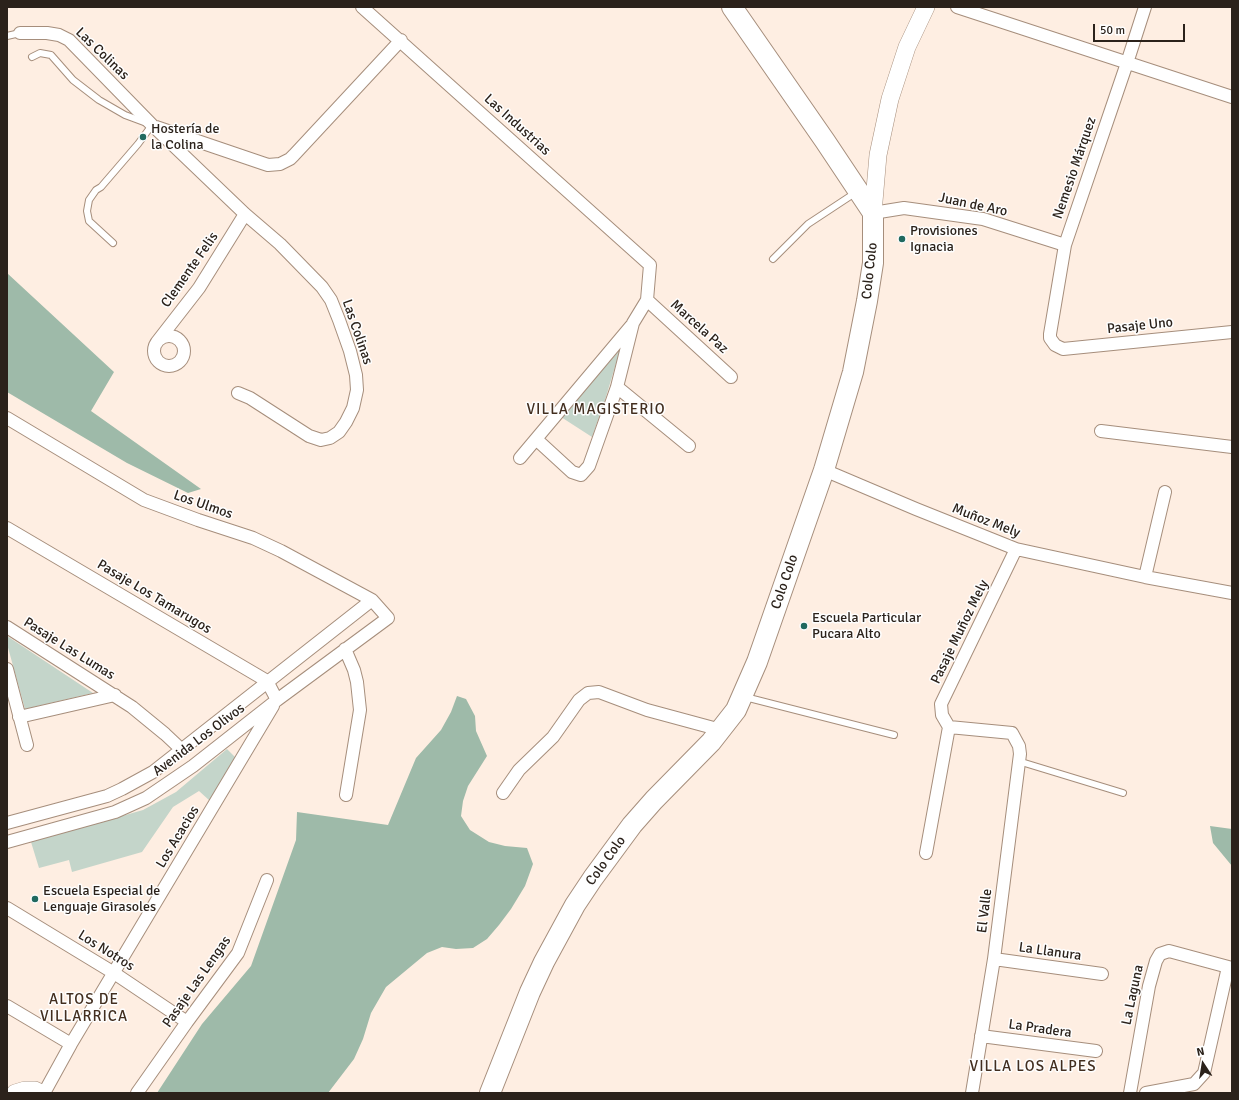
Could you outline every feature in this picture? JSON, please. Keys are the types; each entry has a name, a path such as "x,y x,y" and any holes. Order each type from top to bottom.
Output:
{"main road":[{"path":"732,7 873,213"},
{"name":"Colo Colo","path":"490,1093 530,992 544,962 575,905 604,862 632,825 654,800 700,754 736,710 757,662 824,470 853,372 873,263 873,213 878,155 890,99 907,47 926,7"},
{"path":"15,1093 25,1090 35,1090 41,1093"}],"street":[{"name":"Las Industrias","path":"362,7 401,40 650,265 647,300"},
{"path":"957,7 1232,97"},
{"name":"Nemesio Márquez","path":"1052,342 1050,334 1065,245 1145,7"},
{"name":"Las Colinas","path":"20,33 47,33 59,35 69,40 152,125 245,214 280,244 322,287 339,320 350,351 356,375 357,390 352,408 346,422 339,432 330,438 321,440 309,436 250,398 238,393"},
{"name":"Las Colinas","path":"152,125 262,163 280,164 290,159 294,155 401,40"},
{"name":"Juan de Aro","path":"873,213 904,208 983,219 1065,245"},
{"name":"Clemente Felis","path":"157,342 199,288 245,214"},
{"path":"520,458 633,323 647,300"},
{"name":"Marcela Paz","path":"647,300 731,377"},
{"path":"536,439 572,472 581,475 589,466 617,387 633,323"},
{"name":"Pasaje Uno","path":"1052,342 1063,349 1232,332"},
{"path":"617,387 689,446"},
{"name":"Los Ulmos","path":"7,418 144,500 253,538 281,551 372,600 388,618"},
{"path":"1101,431 1232,447"},
{"name":"Muñoz Mely","path":"824,470 916,510 1016,550 1145,577 1232,593"},
{"path":"1145,577 1165,492"},
{"name":"Pasaje Los Tamarugos","path":"7,528 267,681"},
{"name":"Pasaje Muñoz Mely","path":"950,726 942,715 941,704 1016,550"},
{"name":"Avenida Los Olivos","path":"7,823 90,801 122,789 153,772 372,600"},
{"name":"Avenida Los Olivos","path":"7,842 109,814 131,806 146,798 193,766 276,700 388,618"},
{"name":"Pasaje Las Lumas","path":"7,627 115,695 148,719 182,750"},
{"path":"345,649 354,670 357,682 360,710 346,795"},
{"path":"7,669 26,744"},
{"path":"267,681 276,700"},
{"path":"503,792 519,770 553,737 579,700 588,693 599,692 647,710 721,730"},
{"name":"Pasaje Las Lumas","path":"19,717 115,695"},
{"name":"Los Acacios","path":"44,1093 71,1044 276,700"},
{"path":"926,853 950,726"},
{"name":"El Valle","path":"950,726 1012,732 1019,746 994,959 972,1093"},
{"name":"Pasaje Las Lengas","path":"137,1093 238,953 267,880"},
{"name":"Los Notros","path":"9,911 114,973 187,1022"},
{"name":"La Laguna","path":"1130,1093 1149,986 1156,961 1160,954 1169,951 1230,967"},
{"name":"La Llanura","path":"994,959 1102,974"},
{"path":"1146,1093 1194,1084 1204,1073 1230,967"},
{"path":"7,1006 71,1044"},
{"name":"La Pradera","path":"981,1036 1096,1051"}],"lane":[{"path":"7,36 20,33"},
{"path":"32,57 40,53 50,55 73,80 99,100 125,114 152,125 138,144 101,187 96,190 89,200 87,211 89,221 113,243"},
{"path":"773,259 808,224 858,191"},
{"path":"742,696 894,735"},
{"path":"1018,761 1123,793"}],"green space":[{"path":"7,273 114,372 91,411 201,489 188,493 127,463 7,392"},
{"path":"620,350 605,400 592,437 561,417"},
{"path":"7,636 93,693 25,709 7,644"},
{"path":"457,696 466,699 475,716 476,731 487,756 468,786 463,801 461,816 470,830 489,842 505,846 527,848 533,864 525,886 499,925 487,939 473,948 456,949 442,947 427,953 386,987 371,1013 363,1039 354,1059 328,1093 157,1093 202,1024 251,966 296,840 297,812 388,825 416,758 441,730 451,712"},
{"path":"227,749 236,758 210,801 199,791 173,807 142,852 72,872 69,860 39,868 31,842 143,810 176,792"},
{"path":"1210,826 1232,829 1232,866 1213,843"}],"place":[{"name":"Hostería de la Colina","path":"143,137"},
{"name":"Provisiones Ignacia","path":"902,239"},
{"name":"Escuela Particular Pucara Alto","path":"804,626"},
{"name":"Escuela Especial de Lenguaje Girasoles","path":"35,899"}],"district":[{"name":"VILLA MAGISTERIO","path":"596,410"},
{"name":"ALTOS DE VILLARRICA","path":"84,1008"},
{"name":"VILLA LOS ALPES","path":"1033,1067"}]}
